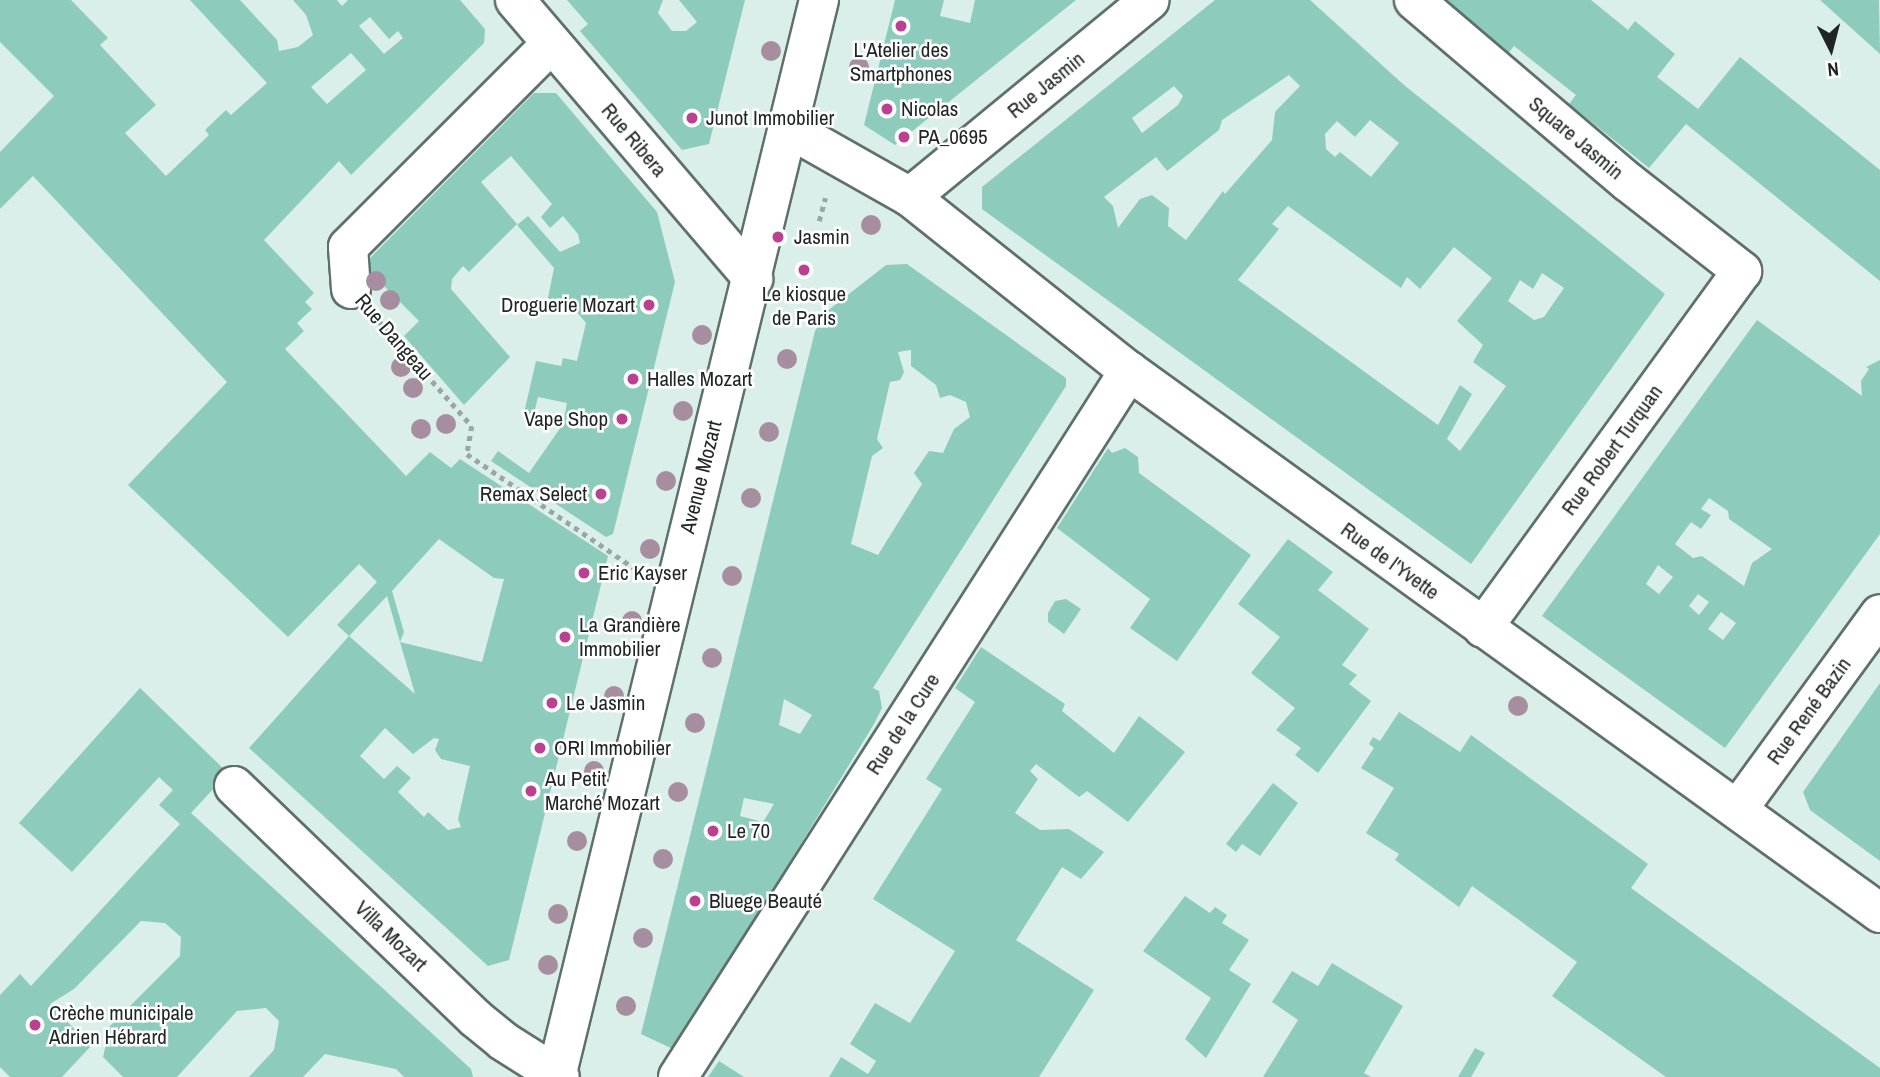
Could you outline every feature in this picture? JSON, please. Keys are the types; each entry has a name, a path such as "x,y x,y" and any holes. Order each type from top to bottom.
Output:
{"street":[{"name":"Rue Ribera","path":"515,0 753,279"},
{"name":"Avenue Mozart","path":"557,1077 672,594 753,279 819,0"},
{"name":"Rue Jasmin","path":"909,197 1150,0"},
{"name":"Square Jasmin","path":"1414,0 1628,182 1742,271"},
{"name":"Rue Dangeau","path":"351,289 348,247 552,43"},
{"name":"Rue de l'Yvette","path":"788,128 909,197 1129,371 1880,913"},
{"name":"Rue Robert Turquan","path":"1483,628 1742,271"},
{"name":"Rue de la Cure","path":"678,1077 1129,371"},
{"name":"Rue René Bazin","path":"1738,809 1880,614"},
{"name":"Villa Mozart","path":"234,786 475,1018 557,1077"}],"path":[{"name":"Rue Dangeau","path":"351,289 472,426 467,454 672,594"}],"building":[{"path":"0,0 71,0 108,38 100,45 156,105 125,133 166,176 209,135 205,130 226,110 231,115 267,83 190,0 240,0 277,40 279,51 298,47 313,35 306,15 293,0 337,0 342,6 348,0 460,0 485,29 484,43 351,175 339,161 264,240 314,293 305,302 312,309 297,323 304,331 285,349 406,476 430,452 451,468 460,459 608,556 509,960 488,966 249,748 349,636 337,625 377,582 359,564 288,637 128,485 227,382 33,176 0,209 0,152 54,96 0,42","holes":["370,17 389,39 398,31 403,38 384,54 359,26","351,53 366,70 327,104 311,87","439,539 494,578 504,579 482,662 400,642 404,632 392,591","387,596 400,642 415,694 349,636","385,728 413,754 434,738 439,739 435,750 441,759 470,766 458,819 461,827 448,830 428,812 424,817 398,792 411,778 397,766 384,779 360,756"]},
{"path":"567,0 663,0 658,13 672,31 686,31 697,22 679,0 745,0 709,144 682,150 580,31 588,24"},
{"path":"895,0 944,0 940,16 970,23 975,0 1076,0 895,145 864,125"},
{"path":"1215,0 1310,0 1404,85 1665,294 1471,564 982,209 982,187","holes":["1289,75 1300,86 1275,112 1272,140 1225,194 1223,191 1186,240 1168,226 1169,208 1152,195 1140,199 1118,228 1113,206 1104,197 1156,157 1167,171 1219,130 1222,120","1174,86 1183,96 1178,105 1142,133 1132,118","1370,120 1399,143 1371,177 1340,152 1335,157 1326,149 1325,134 1337,121 1355,137","1288,206 1401,288 1407,277 1420,289 1454,247 1492,278 1457,321 1483,345 1473,362 1506,386 1460,451 1447,439 1472,394 1460,385 1438,425 1238,280 1279,229 1272,224","1542,273 1564,288 1544,317 1534,320 1508,301 1520,280 1533,289"]},
{"path":"1442,0 1591,0 1628,30 1635,21 1675,54 1657,77 1698,109 1740,57 1880,170 1880,281 1686,124 1649,168 1569,104 1576,95 1514,46 1507,55"},
{"path":"1820,0 1879,0 1880,54"},
{"path":"534,93 556,93 657,212 675,282 613,534 606,537 491,461 498,451 529,473 563,424 567,403 538,397 534,414 524,413 536,361 561,366 563,358 577,361 586,323 576,311 547,303 554,268 517,225 528,216 560,252 580,243 578,234 563,216 550,228 541,217 552,204 511,156 481,182 517,224 469,272 463,266 452,279 451,289 510,357 464,405 404,336 419,321 363,265"},
{"path":"907,264 1066,378 1066,386 873,688 879,691 882,708 874,724 675,1050 641,1034 815,331 826,312 886,265","holes":["911,350 911,366 936,385 940,398 950,395 966,402 970,417 954,429 943,453 929,451 914,473 922,484 878,555 851,544 872,456 883,448 877,439 890,382 900,380 904,372 898,352","784,699 812,715 800,734 779,725","744,798 774,804 763,822 740,816"]},
{"path":"1757,320 1862,396 1861,381 1869,369 1866,367 1880,360 1880,534 1725,748 1542,616","holes":["1709,498 1728,511 1729,519 1772,549 1752,563 1744,586 1702,556 1693,558 1675,544 1691,522 1701,529 1711,515 1701,509","1658,565 1673,577 1659,594 1646,584","1698,594 1709,602 1699,615 1689,606","1721,612 1736,623 1723,640 1708,629"]},
{"path":"1108,448 1112,453 1125,448 1138,457 1139,473 1251,555 1177,661 1130,628 1150,599 1057,528"},
{"path":"1288,539 1333,572 1318,590 1369,629 1342,665 1357,675 1349,684 1371,701 1318,773 1295,755 1301,748 1276,730 1295,708 1251,673 1280,637 1238,604"},
{"path":"1066,599 1081,609 1064,634 1048,622 1048,613 1055,601"},
{"path":"981,647 1065,704 1062,711 1114,753 1139,716 1185,752 1128,822 1087,791 1079,797 1036,764 1030,771 1038,779 1015,813 1040,830 1069,829 1104,852 1081,879 1062,867 1016,940 1094,990 1039,1077 829,1077 841,1057 868,1074 876,1061 850,1044 875,1003 910,1023 955,951 873,899 942,789 926,779 975,702 955,688"},
{"path":"1880,683 1880,861 1810,810 1803,792"},
{"path":"140,688 228,773 191,813 471,1069 473,1077 404,1077 396,1069 325,1054 303,1077 249,1077 274,1050 279,1021 266,1008 237,1011 177,1077 123,1077 103,1057 110,1026 180,956 181,937 165,923 141,921 74,989 50,1004 91,1046 62,1077 10,1077 0,1067 0,995 20,974 31,986 180,824 159,805 173,790 159,777 72,872 19,823"},
{"path":"1399,712 1460,752 1471,735 1648,864 1631,888 1880,1068 1880,1077 1666,1077 1552,996 1577,962 1472,886 1459,907 1395,860 1399,854 1366,833 1394,788 1361,768 1374,748 1369,744 1373,737 1380,741"},
{"path":"1273,783 1298,803 1260,856 1242,844 1236,852 1226,844"},
{"path":"1185,896 1210,913 1215,907 1227,915 1222,923 1249,940 1229,970 1251,984 1206,1058 1185,1039 1211,998 1143,951"},
{"path":"1332,963 1403,1006 1364,1073 1371,1077 1263,1077 1298,1020 1272,1002 1292,971 1318,986"},
{"path":"1475,1048 1485,1053 1471,1077 1458,1077"},
{"path":"719,1061 744,1077 708,1077"}],"place":[{"name":"L'Atelier des Smartphones","path":"901,26"},
{"name":"Nicolas","path":"887,109"},
{"name":"Junot Immobilier","path":"692,118"},
{"name":"PA_0695","path":"904,137"},
{"name":"Jasmin","path":"778,237"},
{"name":"Le kiosque de Paris","path":"804,270"},
{"name":"Droguerie Mozart","path":"649,305"},
{"name":"Halles Mozart","path":"633,379"},
{"name":"Vape Shop","path":"622,419"},
{"name":"Remax Select","path":"601,494"},
{"name":"Eric Kayser","path":"584,573"},
{"name":"La Grandière Immobilier","path":"565,637"},
{"name":"Le Jasmin","path":"552,703"},
{"name":"ORI Immobilier","path":"540,748"},
{"name":"Au Petit Marché Mozart","path":"531,791"},
{"name":"Le 70","path":"713,831"},
{"name":"Bluege Beauté","path":"695,901"},
{"name":"Crèche municipale Adrien Hébrard","path":"35,1025"}]}
